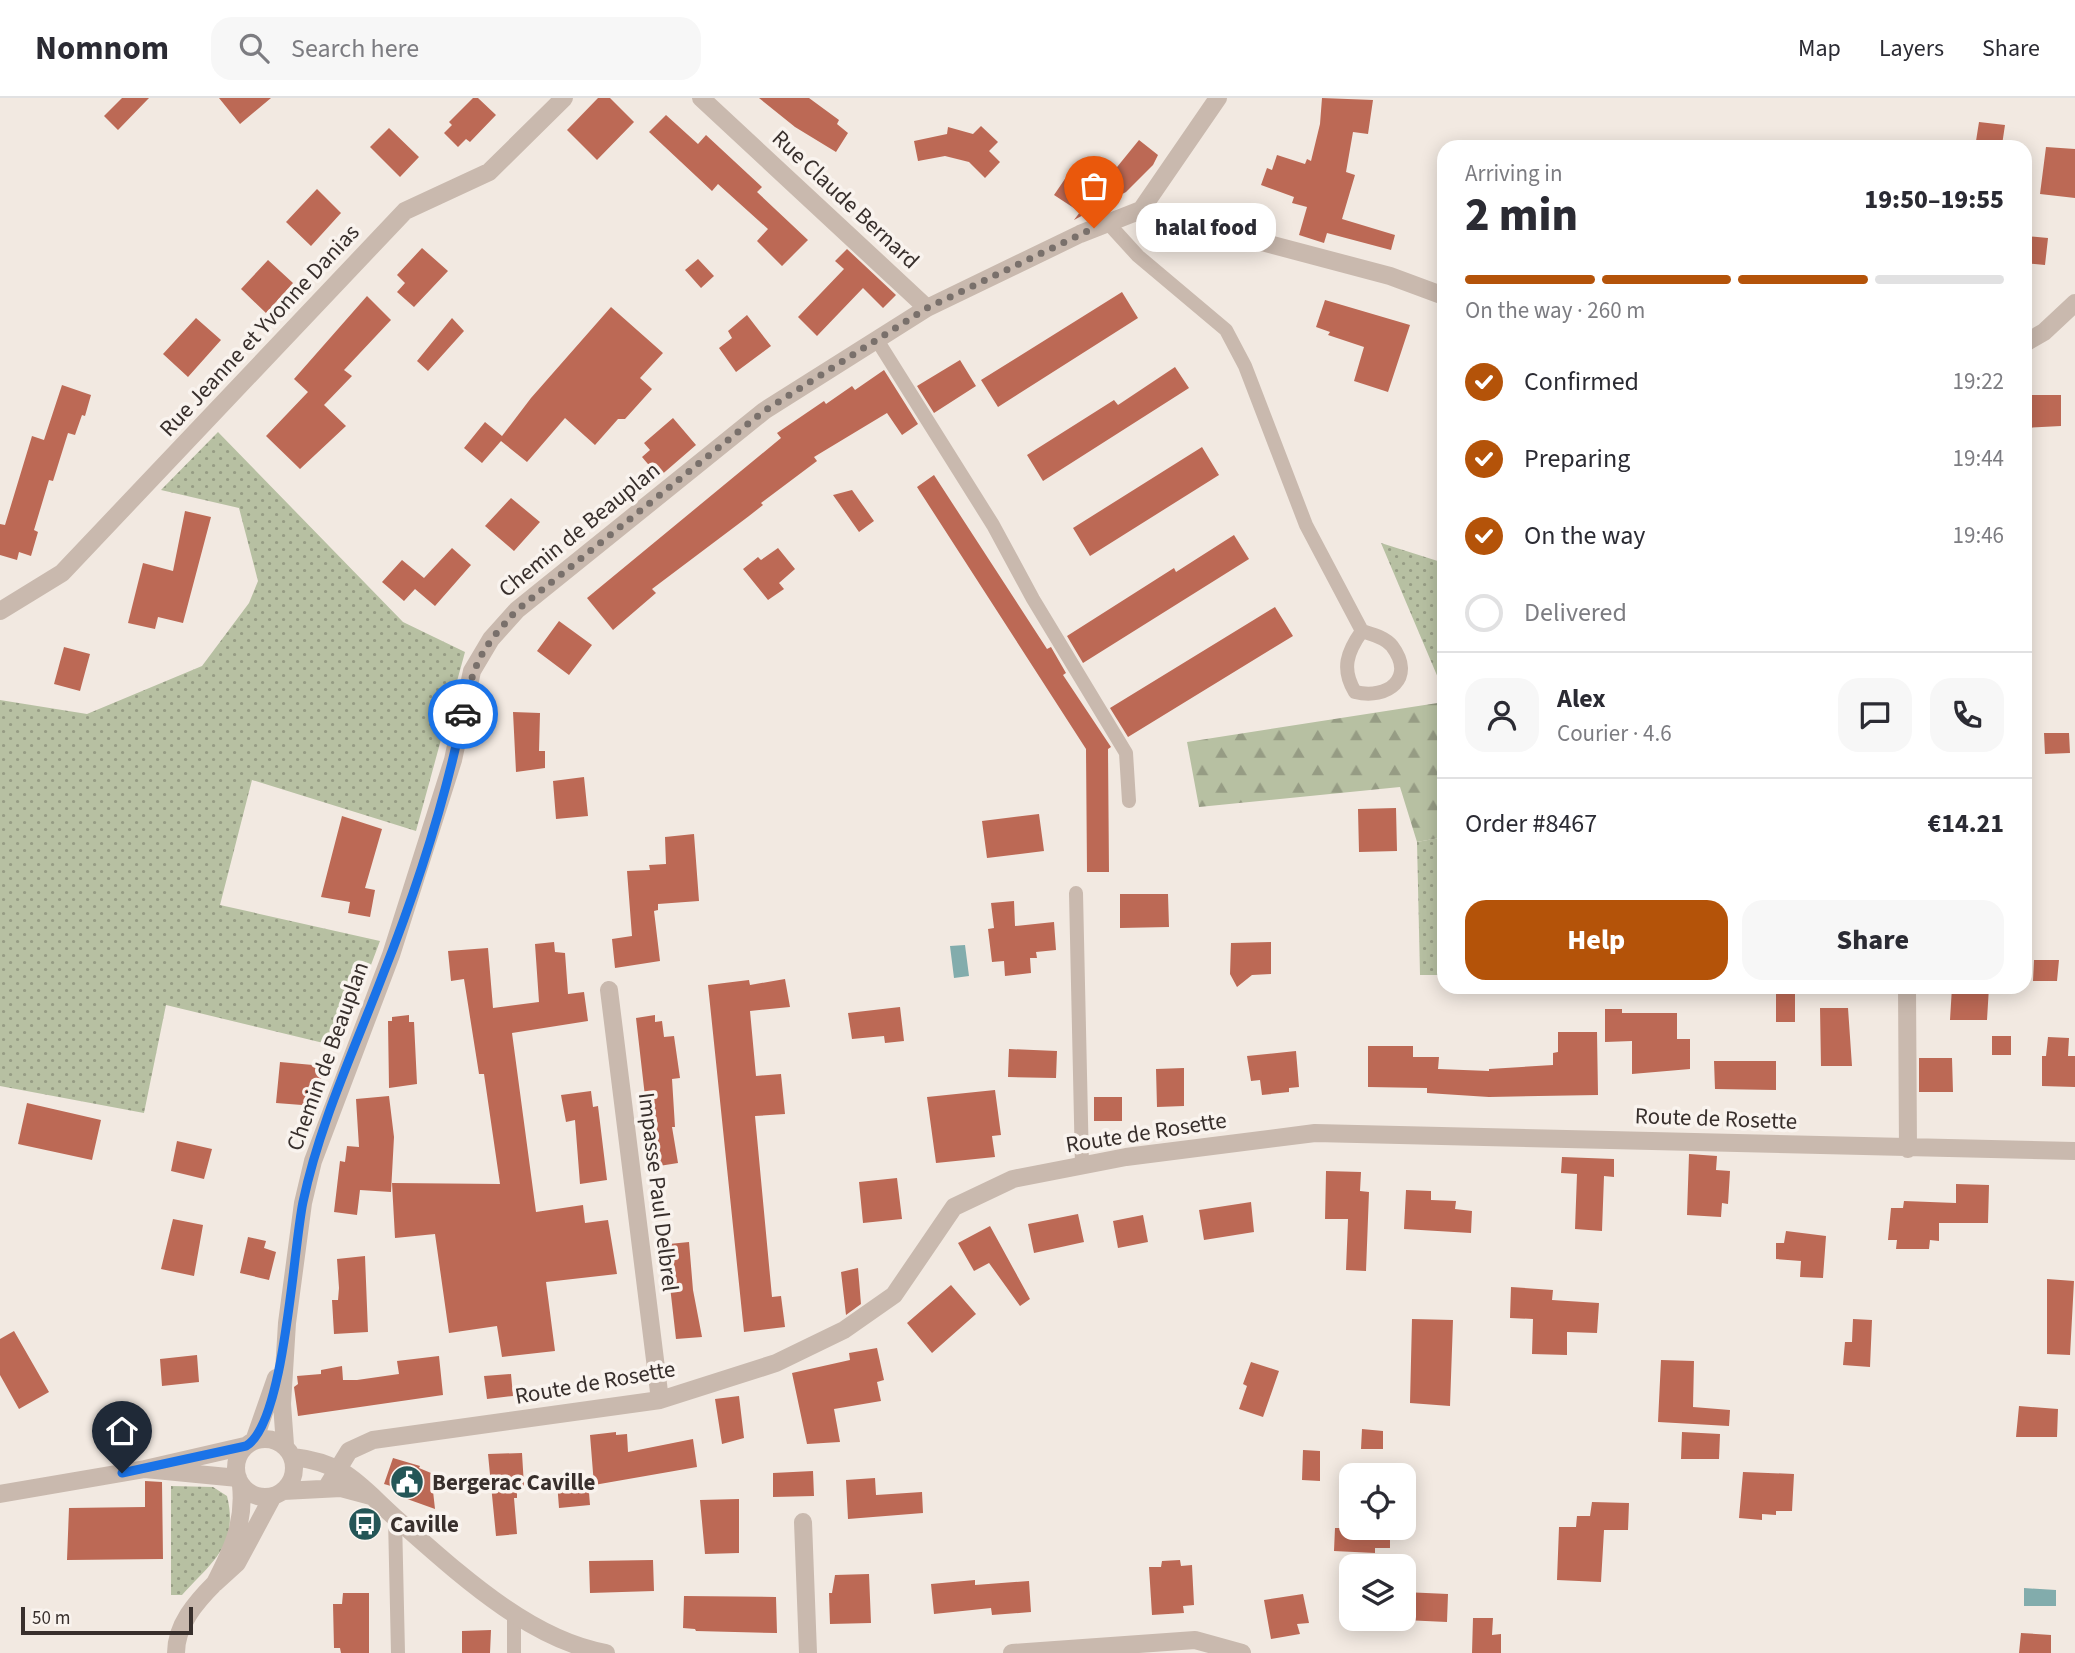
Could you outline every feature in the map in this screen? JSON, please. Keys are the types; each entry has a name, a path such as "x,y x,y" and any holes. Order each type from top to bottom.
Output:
{"street":[{"name":"Rue Jeanne et Yvonne Danias","path":"0,611 61,573 405,211 489,172 564,98"},
{"name":"Rue Claude Bernard","path":"701,98 720,104 927,308"},
{"path":"1218,98 1141,210 1390,276 1437,293"},
{"name":"Chemin de Beauplan","path":"250,1443 273,1393 287,1323 303,1203 313,1161 391,955 453,760 472,671 484,650 517,610 764,411 927,308 1107,222 1141,210"},
{"path":"2032,339 2066,320 2075,303"},
{"name":"Impasse Paul Delbrel","path":"608,990 660,1401"},
{"path":"1907,994 1908,1149"},
{"name":"Route de Rosette","path":"327,1487 349,1451 373,1440 660,1401 776,1363 844,1329 894,1295 954,1208 1013,1179 1126,1157 1315,1133 2075,1152"},
{"name":"Chemin de Beauplan","path":"287,1323 282,1404 289,1451"},
{"path":"0,1494 145,1469 272,1439 289,1451 350,1474 371,1496 475,1588 514,1614 556,1635 606,1653"},
{"path":"215,1583 237,1541 243,1505 237,1457 250,1443"},
{"path":"176,1653 176,1640 194,1605 237,1563 278,1493 290,1485 295,1471 289,1451"},
{"path":"145,1469 240,1482 252,1494 327,1487 371,1496"},
{"path":"803,1522 808,1653"},
{"path":"1012,1653 1126,1648 1195,1640 1242,1653"}],"lane":[{"path":"1107,222 1138,256 1226,330 1245,366 1278,458 1306,525 1362,631 1392,646 1399,664 1398,680 1388,692 1372,696 1355,692 1346,677 1348,650 1362,631"},
{"path":"877,340 993,525 1033,599 1126,752 1129,801"},
{"path":"1076,893 1082,1166"},
{"path":"396,1518 398,1653"},
{"path":"514,1614 514,1653"}],"green space":[{"path":"218,432 403,622 465,652 416,831 252,780 220,905 380,941 340,1047 166,1005 144,1113 0,1086 0,700 87,714 202,666 249,603 258,581 239,508 161,490"},
{"path":"1381,543 1437,561 1437,675"},
{"path":"1437,703 1437,838 1417,842 1400,787 1199,807 1187,742"},
{"path":"1437,838 1437,975 1420,975 1417,842"},
{"path":"171,1486 213,1487 227,1496 230,1513 226,1540 220,1552 182,1595 171,1595"}],"water":[{"path":"965,945 969,976 954,978 950,946"},
{"path":"2024,1588 2056,1590 2056,1606 2024,1606"}],"building":[{"path":"122,98 149,98 118,130 104,116"},
{"path":"219,98 271,98 240,124"},
{"path":"473,98 478,98 496,115 470,142 466,139 458,147 444,133 452,125 449,122"},
{"path":"598,98 610,98 634,122 597,160 567,130"},
{"path":"759,98 809,98 839,120 837,124 848,133 836,152 795,127"},
{"path":"1322,98 1373,100 1368,134 1353,132 1346,172 1355,175 1342,219 1395,235 1391,250 1327,233 1324,243 1299,235 1307,207 1292,203 1294,197 1261,185 1267,168 1272,170 1277,155 1305,164 1307,159 1311,161 1320,124"},
{"path":"666,115 698,144 706,135 762,187 757,192 808,240 782,266 757,241 768,229 718,184 712,191 649,132"},
{"path":"1979,122 2005,125 2003,140 1976,140"},
{"path":"981,126 998,142 989,151 1000,162 985,178 969,162 945,156 918,161 914,141 947,134 948,127 973,134"},
{"path":"389,128 419,157 400,177 370,147"},
{"path":"1139,140 1158,155 1153,165 1126,192 1074,220 1080,212 1054,195 1071,170 1100,188"},
{"path":"2046,147 2075,149 2075,198 2040,194"},
{"path":"317,189 341,213 311,246 286,222"},
{"path":"2032,237 2048,238 2045,265 2032,264"},
{"path":"422,248 448,271 414,307 397,292 405,283 397,275"},
{"path":"847,249 896,295 883,308 863,288 817,336 798,317 844,269 835,261"},
{"path":"698,259 714,276 701,288 685,270"},
{"path":"268,260 293,283 266,313 241,289"},
{"path":"1122,292 1138,318 998,407 981,380"},
{"path":"367,296 391,320 344,370 352,376 324,405 346,426 300,469 266,436 308,392 294,379"},
{"path":"1325,300 1410,325 1388,392 1354,381 1364,347 1328,335 1330,332 1316,327"},
{"path":"611,307 663,353 640,378 652,389 625,419 618,419 595,445 565,418 527,462 501,441 482,463 464,448 485,422 502,436 531,398"},
{"path":"747,315 771,346 736,372 719,348 732,338 728,331"},
{"path":"196,318 221,340 188,377 163,354"},
{"path":"452,318 464,331 428,371 417,361"},
{"path":"960,360 976,386 934,413 917,386"},
{"path":"1175,367 1189,388 1043,481 1027,455 1114,400 1118,405"},
{"path":"884,370 918,424 902,435 887,413 814,457 817,461 761,503 763,505 652,589 656,593 613,630 587,598 781,438 777,433 824,401 826,404 852,386 855,390"},
{"path":"62,385 91,395 85,416 82,415 75,435 68,433 53,481 49,480 34,530 38,532 31,556 19,552 17,560 0,555 0,524 5,525 32,436 44,440"},
{"path":"2032,395 2061,395 2061,426 2032,428"},
{"path":"673,418 696,445 659,477 642,457 650,450 644,443"},
{"path":"1202,447 1219,475 1090,556 1073,528"},
{"path":"934,475 1047,649 1051,647 1066,673 1063,675 1111,747 1108,749 1109,872 1087,872 1086,749 917,487"},
{"path":"852,490 874,521 859,532 833,495"},
{"path":"511,498 540,522 514,551 485,526"},
{"path":"185,511 211,517 183,623 158,617 155,629 128,623 143,563 173,571"},
{"path":"1234,535 1249,559 1083,663 1067,636 1174,568 1176,572"},
{"path":"452,548 471,565 435,606 415,589 404,601 382,582 402,560 424,578"},
{"path":"778,548 795,569 779,583 784,589 768,600 743,569 758,557 761,560"},
{"path":"1275,607 1293,636 1128,737 1110,708"},
{"path":"559,621 592,645 569,675 537,651"},
{"path":"64,647 90,654 80,691 54,684"},
{"path":"513,712 540,713 539,751 545,751 545,768 516,772"},
{"path":"2044,733 2069,733 2070,753 2045,754"},
{"path":"584,777 588,816 556,819 553,781"},
{"path":"1396,808 1397,851 1359,852 1358,809"},
{"path":"1039,814 1044,851 987,858 982,821"},
{"path":"342,816 382,829 365,888 375,890 370,917 348,913 350,902 321,897"},
{"path":"694,834 699,901 658,904 658,910 654,911 660,961 615,968 612,939 632,936 627,871 650,870 649,865 666,864 665,837"},
{"path":"1120,894 1168,894 1169,927 1120,928"},
{"path":"1014,901 1015,926 1054,922 1056,950 1036,952 1037,958 1030,958 1031,973 1005,976 1004,961 992,962 988,929 994,928 991,903"},
{"path":"554,942 555,952 565,953 568,994 584,992 588,1021 512,1033 536,1212 583,1205 585,1223 608,1220 617,1274 546,1282 555,1351 502,1357 497,1326 449,1333 435,1234 395,1238 392,1183 500,1184 484,1074 479,1074 464,979 451,981 448,951 488,948 493,1008 539,1002 535,944"},
{"path":"1271,942 1271,974 1252,975 1237,987 1230,974 1231,943"},
{"path":"2034,960 2059,960 2057,981 2033,981"},
{"path":"785,979 790,1007 750,1011 756,1076 781,1074 785,1114 755,1116 772,1297 781,1296 785,1327 744,1332 708,985 749,980 750,985"},
{"path":"1776,994 1795,994 1795,1022 1776,1022"},
{"path":"1952,994 1989,994 1987,1020 1950,1020"},
{"path":"900,1007 904,1041 885,1043 884,1036 852,1039 848,1013"},
{"path":"1820,1008 1848,1008 1852,1066 1821,1066"},
{"path":"1605,1009 1622,1009 1622,1013 1677,1013 1677,1039 1690,1039 1690,1069 1632,1074 1632,1041 1605,1042"},
{"path":"409,1015 409,1022 414,1022 417,1084 389,1088 388,1021 392,1021 392,1017"},
{"path":"655,1015 655,1022 662,1021 664,1037 674,1036 680,1078 672,1079 675,1127 672,1127 678,1163 659,1166 656,1129 650,1130 647,1114 636,1018"},
{"path":"1558,1032 1597,1032 1598,1095 1489,1097 1427,1093 1427,1088 1368,1087 1368,1046 1413,1046 1413,1057 1439,1057 1438,1069 1489,1071 1553,1065 1553,1053 1558,1052"},
{"path":"1992,1036 2011,1036 2011,1055 1992,1055"},
{"path":"2048,1037 2069,1038 2068,1056 2075,1056 2075,1087 2042,1086 2042,1056 2046,1056"},
{"path":"1009,1049 1057,1051 1056,1078 1008,1077"},
{"path":"1296,1051 1299,1087 1289,1088 1289,1092 1262,1095 1260,1080 1251,1081 1247,1056"},
{"path":"1919,1058 1952,1058 1953,1092 1919,1092"},
{"path":"1714,1061 1776,1061 1776,1090 1715,1089"},
{"path":"280,1062 324,1066 315,1106 276,1103"},
{"path":"1184,1068 1184,1106 1157,1107 1156,1069"},
{"path":"995,1090 1001,1135 992,1136 995,1157 936,1163 927,1097"},
{"path":"591,1091 593,1107 598,1106 607,1180 580,1184 575,1120 566,1122 561,1095"},
{"path":"389,1096 394,1137 391,1192 360,1190 357,1215 334,1212 340,1161 345,1162 347,1146 359,1147 356,1099"},
{"path":"1094,1097 1122,1097 1122,1121 1094,1121"},
{"path":"27,1103 101,1120 92,1160 18,1144"},
{"path":"177,1141 212,1149 204,1179 171,1171"},
{"path":"1689,1154 1717,1156 1716,1170 1730,1171 1728,1204 1722,1203 1721,1217 1687,1215"},
{"path":"1562,1157 1614,1159 1614,1177 1604,1176 1602,1231 1575,1229 1577,1174 1561,1173"},
{"path":"1326,1171 1361,1172 1360,1191 1369,1192 1366,1271 1346,1270 1348,1219 1325,1219"},
{"path":"897,1178 902,1219 863,1223 859,1182"},
{"path":"1956,1184 1989,1185 1988,1223 1939,1223 1939,1241 1930,1240 1929,1249 1896,1249 1897,1240 1888,1240 1891,1208 1903,1208 1904,1201 1956,1203"},
{"path":"1406,1190 1431,1191 1431,1200 1456,1201 1455,1209 1472,1211 1471,1233 1404,1229"},
{"path":"1251,1202 1254,1232 1204,1240 1199,1210"},
{"path":"1078,1214 1084,1242 1034,1253 1028,1224"},
{"path":"1143,1215 1148,1242 1118,1248 1113,1221"},
{"path":"173,1219 203,1225 194,1276 161,1269"},
{"path":"990,1226 1030,1299 1020,1306 989,1263 974,1271 958,1243"},
{"path":"1786,1231 1826,1236 1823,1278 1800,1277 1801,1261 1776,1259 1776,1243 1784,1243"},
{"path":"248,1237 266,1241 264,1248 276,1252 269,1280 240,1273"},
{"path":"689,1242 693,1290 702,1337 676,1339 667,1260 671,1259 669,1244"},
{"path":"365,1256 368,1332 334,1334 332,1300 338,1300 337,1259"},
{"path":"858,1268 861,1304 846,1315 841,1272"},
{"path":"2047,1279 2074,1281 2070,1355 2047,1354"},
{"path":"951,1285 976,1314 932,1353 907,1323"},
{"path":"1511,1287 1553,1290 1552,1300 1599,1303 1597,1333 1567,1332 1567,1355 1532,1354 1533,1319 1510,1318"},
{"path":"1412,1319 1453,1320 1450,1406 1410,1403"},
{"path":"1853,1319 1872,1320 1870,1367 1843,1365 1845,1342 1852,1342"},
{"path":"14,1331 49,1392 19,1409 0,1375 0,1339"},
{"path":"877,1348 884,1380 877,1382 881,1401 834,1409 840,1442 807,1444 792,1373 850,1360 849,1353"},
{"path":"197,1355 199,1382 162,1386 160,1359"},
{"path":"439,1356 443,1395 298,1416 294,1387 298,1384 297,1376 321,1374 321,1370 342,1366 343,1380 357,1380 399,1374 397,1361"},
{"path":"1661,1360 1694,1361 1693,1407 1730,1410 1729,1426 1658,1422"},
{"path":"1251,1362 1279,1371 1263,1417 1239,1409 1247,1386 1243,1384"},
{"path":"511,1374 513,1396 487,1399 484,1376"},
{"path":"739,1396 744,1438 722,1444 715,1399"},
{"path":"2019,1406 2058,1409 2057,1437 2016,1437"},
{"path":"1362,1429 1383,1431 1383,1449 1361,1449"},
{"path":"616,1432 616,1435 627,1434 628,1452 693,1439 697,1467 594,1485 590,1435"},
{"path":"1682,1432 1720,1434 1719,1459 1681,1459"},
{"path":"1303,1450 1320,1451 1320,1481 1302,1480"},
{"path":"522,1453 524,1486 517,1487 517,1498 514,1498 517,1534 496,1536 488,1454"},
{"name":"Bergerac Caville","path":"393,1458 420,1466 419,1468 431,1473 435,1509 396,1495 398,1488 384,1484"},
{"path":"813,1471 814,1496 773,1497 773,1473"},
{"path":"1743,1472 1794,1474 1792,1511 1776,1511 1776,1515 1762,1514 1762,1520 1739,1518"},
{"path":"875,1478 876,1495 922,1492 923,1513 848,1519 846,1480"},
{"path":"588,1480 590,1505 559,1508 557,1482"},
{"path":"145,1481 162,1482 163,1559 67,1560 69,1508 145,1507"},
{"path":"739,1499 739,1553 705,1554 700,1500"},
{"path":"1592,1502 1629,1503 1628,1530 1604,1530 1601,1582 1557,1580 1559,1527 1576,1527 1577,1516 1590,1516"},
{"path":"1335,1528 1339,1528 1339,1540 1390,1540 1390,1548 1375,1548 1375,1553 1334,1551"},
{"path":"653,1560 654,1591 590,1593 589,1561"},
{"path":"1180,1560 1181,1566 1192,1565 1194,1605 1183,1606 1184,1613 1152,1615 1149,1567 1161,1567 1162,1561"},
{"path":"869,1574 871,1623 830,1624 829,1593 832,1593 835,1575"},
{"path":"975,1580 975,1585 1029,1581 1031,1612 992,1615 991,1608 934,1614 931,1584"},
{"path":"343,1593 369,1593 369,1653 341,1653 340,1648 334,1648 333,1604 342,1604"},
{"path":"1416,1593 1448,1594 1447,1622 1416,1621"},
{"path":"1303,1594 1309,1623 1297,1624 1300,1634 1271,1639 1264,1600"},
{"path":"684,1596 776,1597 777,1633 696,1631 683,1628"},
{"path":"1473,1618 1493,1618 1492,1635 1501,1634 1501,1653 1472,1653"},
{"path":"491,1630 490,1653 462,1653 462,1631"},
{"path":"2021,1633 2051,1635 2051,1653 2019,1653"}],"way so far":[{"path":"463,714 472,671 491,639 517,610 764,411 927,308 1094,228"}],"place":[{"name":"halal food","path":"1094,228"},
{"name":"Bergerac Caville","path":"407,1482"},
{"name":"Caville","path":"365,1524"}],"route":[{"path":"122,1473 246,1446 254,1441 273,1393 287,1323 303,1203 313,1161 391,955 453,760 463,714"}]}
